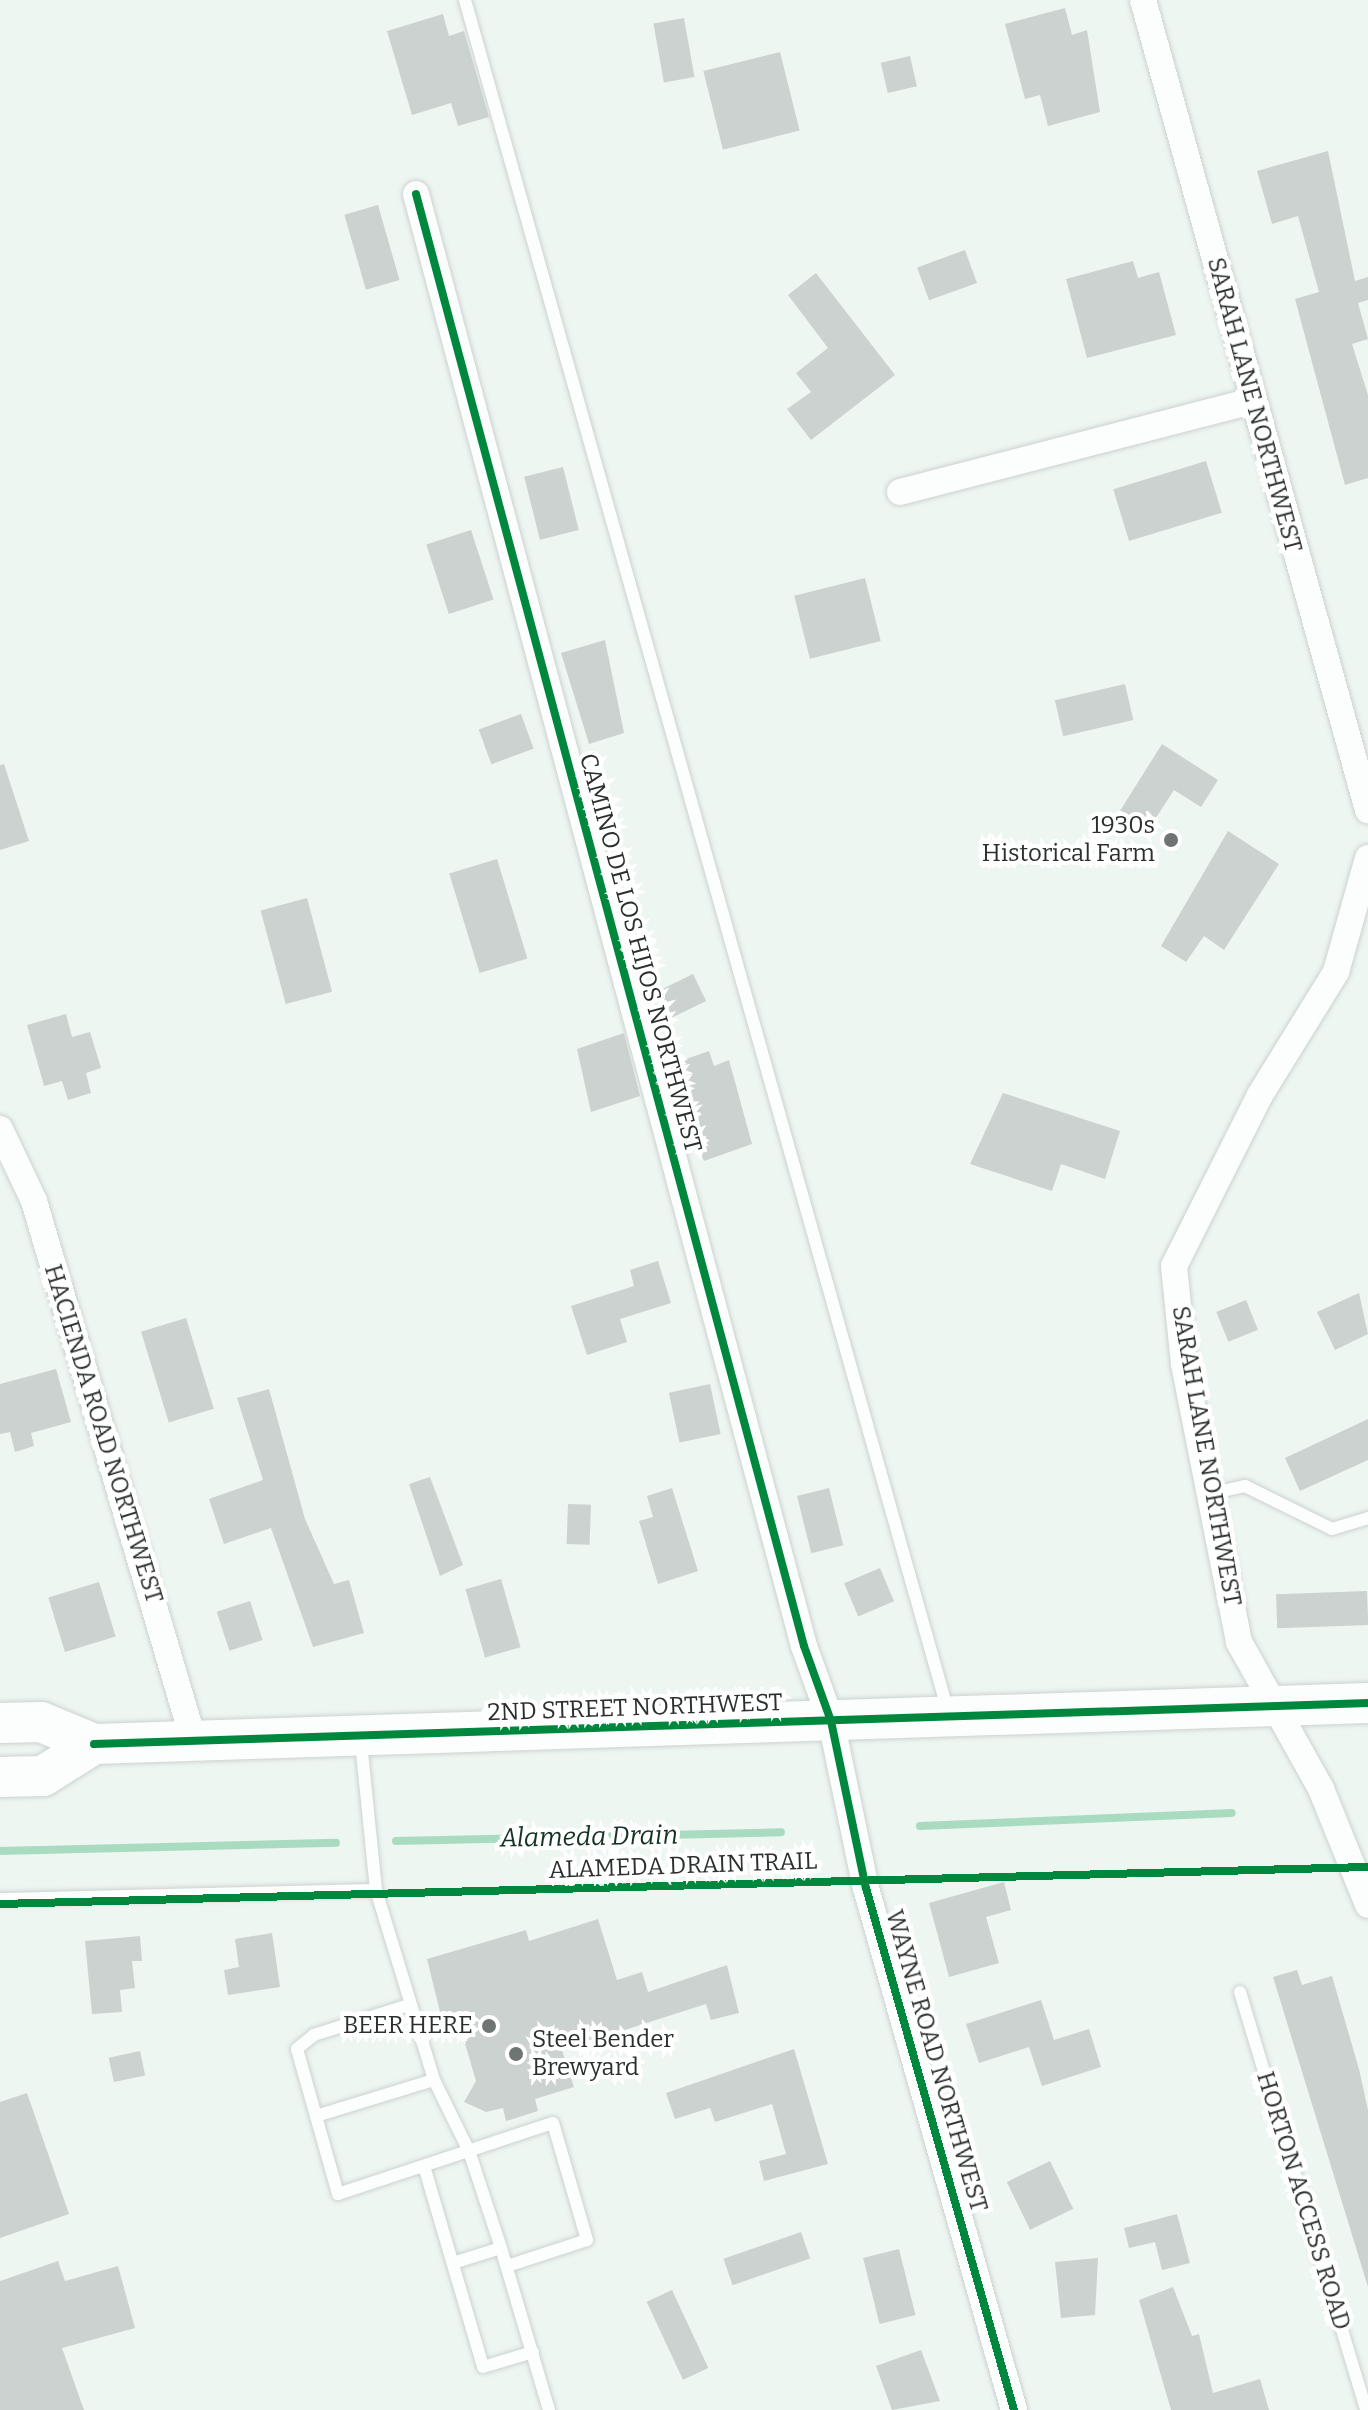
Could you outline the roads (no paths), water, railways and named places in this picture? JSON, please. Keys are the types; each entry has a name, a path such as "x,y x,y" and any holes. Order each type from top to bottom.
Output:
{"main road":[{"name":"2ND STREET NORTHWEST","path":"0,1723 41,1722 94,1744 1368,1703"},
{"path":"0,1777 43,1776 94,1744"}],"street":[{"name":"SARAH LANE NORTHWEST","path":"1143,0 1251,401 1368,810"},
{"name":"CAMINO DE LOS HIJOS NORTHWEST","path":"416,194 800,1631 831,1721"},
{"path":"900,492 1251,401"},
{"name":"SARAH LANE NORTHWEST","path":"1368,858 1336,972 1260,1095 1174,1266 1210,1494 1239,1642 1271,1708 1321,1789 1368,1905"},
{"name":"HACIENDA ROAD NORTHWEST","path":"0,1129 34,1201 194,1742"},
{"name":"WAYNE ROAD NORTHWEST","path":"831,1721 874,1918 1014,2410"}],"lane":[{"path":"465,0 950,1717"},
{"path":"1210,1494 1245,1486 1332,1529 1368,1518"},
{"path":"361,1737 376,1890 434,2080 469,2151 549,2410"},
{"path":"0,1899 376,1890"},
{"name":"HORTON ACCESS ROAD","path":"1240,1992 1366,2410"},
{"path":"409,2005 314,2035 297,2049 338,2194 553,2123 587,2240 507,2266"},
{"path":"316,2116 434,2080"},
{"path":"424,2166 483,2367 533,2352"},
{"path":"453,2263 501,2248"}],"waterway":[{"name":"Alameda Drain","path":"920,1826 1232,1813"},
{"name":"Alameda Drain","path":"396,1841 781,1832"},
{"name":"Alameda Drain","path":"0,1851 336,1843"}],"place":[{"name":"1930s Historical Farm","path":"1171,840"},
{"name":"BEER HERE","path":"489,2026"},
{"name":"Steel Bender Brewyard","path":"516,2054"}]}
